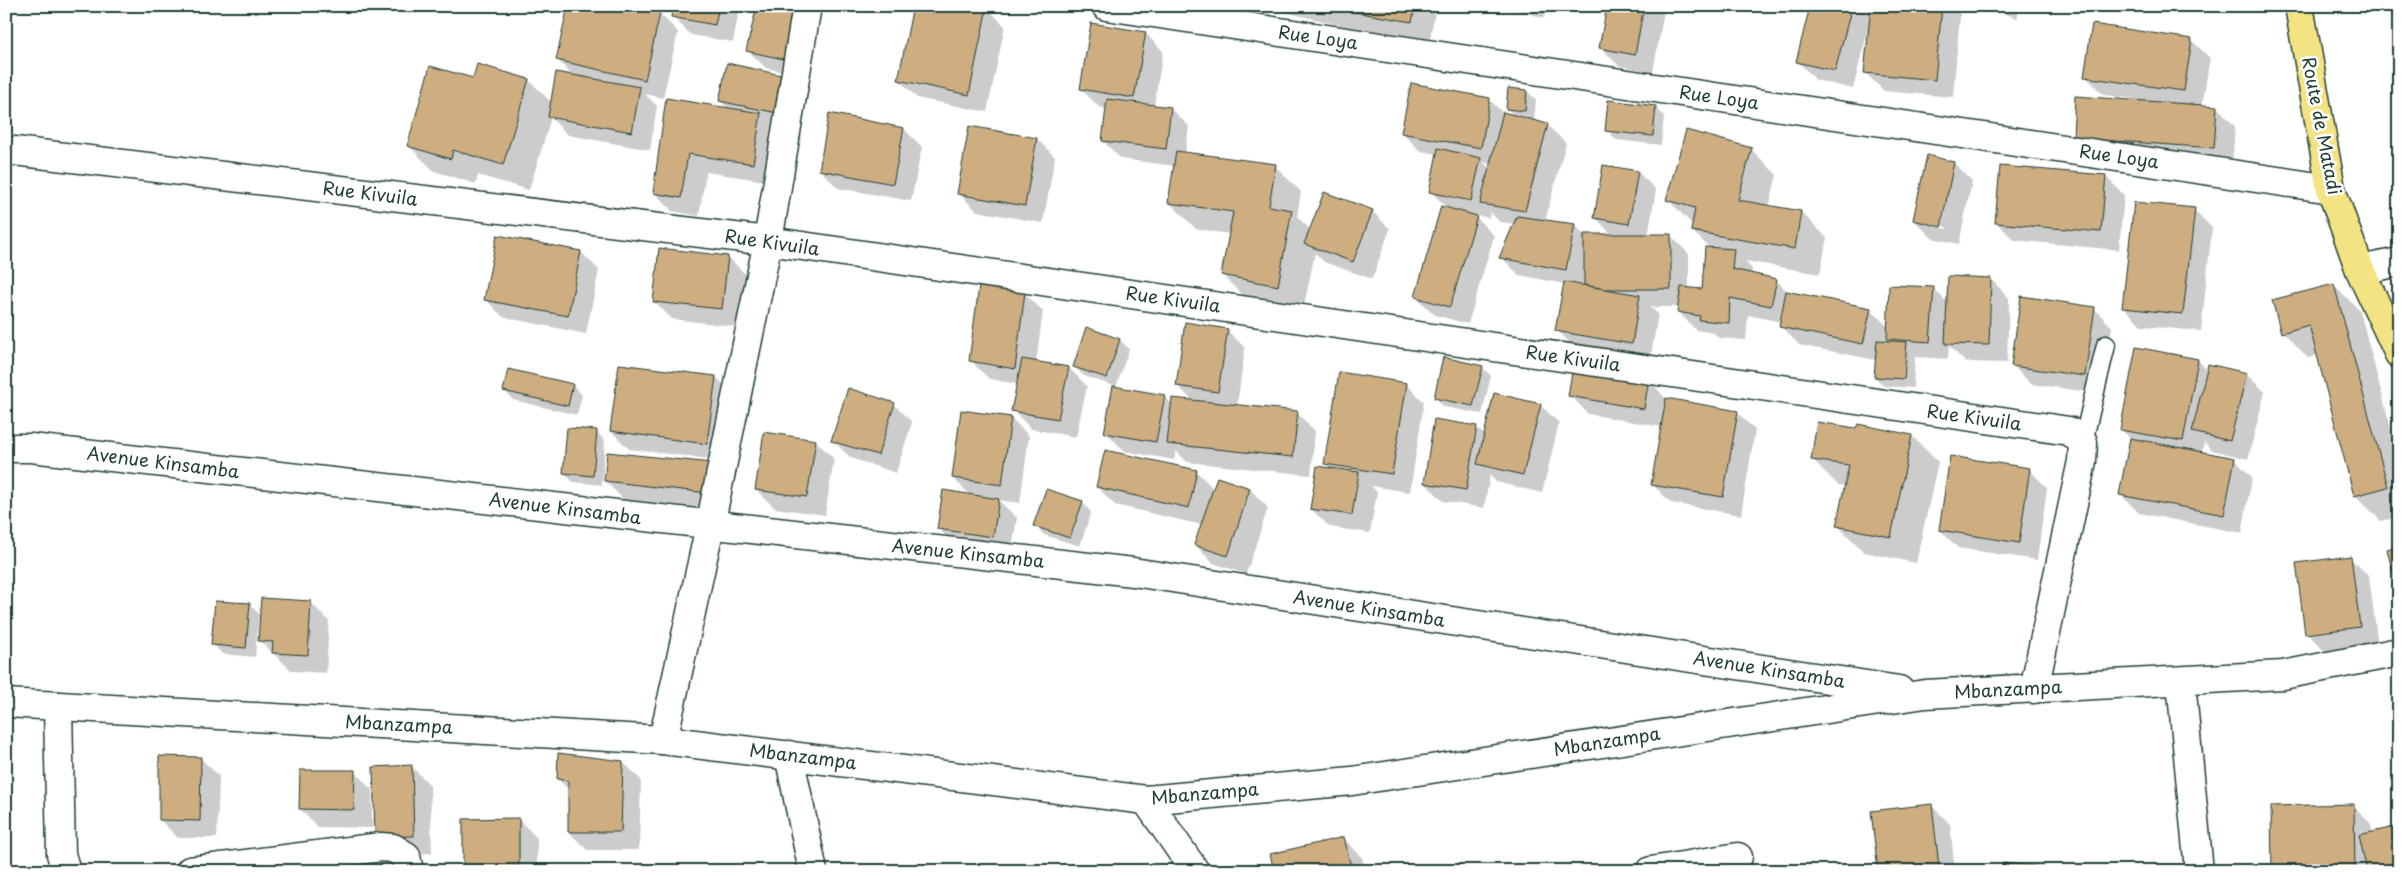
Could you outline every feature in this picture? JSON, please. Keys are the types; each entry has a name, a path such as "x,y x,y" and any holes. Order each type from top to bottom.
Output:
{"main road":[{"name":"Route de Matadi","path":"2298,6 2332,189 2360,270 2399,354"}],"street":[{"path":"663,740 710,526 768,241 807,6"},
{"name":"Rue Loya","path":"1106,6 2332,189"},
{"name":"Rue Kivuila","path":"6,150 768,241 2069,432 2083,442"},
{"path":"2360,270 2399,262"},
{"path":"2034,689 2082,461 2083,442"},
{"name":"Avenue Kinsamba","path":"6,448 32,448 710,526 1133,572 1925,694"},
{"name":"Mbanzampa","path":"6,704 663,740 1146,800 1352,781 1925,694 2181,682 2283,675 2399,652"},
{"path":"2181,682 2199,871"},
{"path":"58,706 61,854 66,871"},
{"path":"790,755 813,871"},
{"path":"1146,800 1195,871"},
{"path":"190,871 381,847 393,848 406,856 409,871"},
{"path":"1651,871 1738,857"}],"lane":[{"path":"2083,442 2106,345"}],"building":[{"path":"568,6 633,6 660,13 645,80 556,60"},
{"path":"673,6 719,6 715,25 671,17"},
{"path":"757,6 790,6 800,9 788,60 746,51"},
{"path":"913,6 987,7 969,95 898,80"},
{"path":"1320,6 1415,6 1412,22"},
{"path":"1607,6 1644,6 1635,55 1599,48"},
{"path":"1810,6 1852,6 1835,71 1796,62"},
{"path":"1871,6 1942,6 1935,80 1864,73"},
{"path":"2391,6 2399,6 2399,39"},
{"path":"1091,23 1146,32 1134,98 1080,89"},
{"path":"2092,24 2192,39 2184,91 2084,77"},
{"path":"727,63 790,77 782,114 719,101"},
{"path":"477,64 529,79 503,165 453,150 451,159 407,146 430,66 473,78"},
{"path":"556,72 640,87 632,132 548,117"},
{"path":"1411,83 1490,98 1481,148 1401,133"},
{"path":"1508,88 1527,90 1525,111 1506,109"},
{"path":"2075,96 2217,106 2214,148 2073,138"},
{"path":"666,98 761,113 753,164 688,154 681,198 653,193"},
{"path":"1107,99 1171,107 1166,149 1102,141"},
{"path":"1608,100 1656,106 1653,136 1605,131"},
{"path":"1503,112 1548,124 1525,211 1480,204"},
{"path":"829,113 904,128 893,184 819,170"},
{"path":"969,126 1037,138 1025,206 957,194"},
{"path":"1686,130 1752,148 1738,200 1801,211 1795,249 1691,231 1695,208 1666,200"},
{"path":"1438,148 1481,158 1471,201 1429,192"},
{"path":"1176,151 1276,164 1269,206 1292,210 1278,286 1221,275 1233,212 1168,203"},
{"path":"1927,155 1954,162 1941,227 1913,220"},
{"path":"1603,165 1638,171 1629,224 1594,218"},
{"path":"2000,166 2106,175 2101,232 1995,223"},
{"path":"1324,192 1373,210 1353,262 1304,244"},
{"path":"2134,202 2195,208 2183,314 2122,308"},
{"path":"1441,206 1477,216 1450,307 1415,297"},
{"path":"1517,216 1575,224 1566,270 1499,258"},
{"path":"1584,234 1671,234 1671,289 1606,289 1584,285"},
{"path":"497,235 581,251 568,316 484,300"},
{"path":"1705,247 1734,249 1732,269 1777,279 1771,306 1730,298 1729,323 1699,320 1700,316 1677,312 1681,287 1702,289"},
{"path":"659,248 728,256 722,309 653,302"},
{"path":"1948,276 1991,278 1989,345 1945,344"},
{"path":"1564,282 1640,295 1632,344 1555,331"},
{"path":"2334,284 2388,487 2354,496 2309,325 2281,333 2272,300"},
{"path":"1889,285 1934,287 1930,342 1887,339"},
{"path":"979,286 1025,292 1015,369 969,361"},
{"path":"1786,291 1871,308 1863,344 1779,327"},
{"path":"2021,296 2095,307 2085,376 2011,366"},
{"path":"1185,322 1228,329 1218,392 1176,386"},
{"path":"1086,327 1120,339 1107,378 1073,367"},
{"path":"1877,340 1907,342 1904,379 1874,377"},
{"path":"2136,347 2198,359 2183,441 2120,430"},
{"path":"1443,357 1483,366 1473,406 1434,398"},
{"path":"1022,359 1069,367 1058,419 1011,411"},
{"path":"619,364 716,376 707,444 610,431"},
{"path":"2208,364 2247,373 2230,441 2192,432"},
{"path":"1573,366 1649,378 1644,409 1568,396"},
{"path":"508,369 573,384 568,406 503,391"},
{"path":"1339,372 1407,383 1392,474 1324,464"},
{"path":"1113,386 1165,395 1156,442 1104,433"},
{"path":"848,388 895,403 878,455 831,441"},
{"path":"1494,393 1541,404 1523,475 1477,464"},
{"path":"1172,398 1298,411 1293,457 1167,444"},
{"path":"1666,398 1738,411 1723,497 1651,485"},
{"path":"961,410 1011,417 1002,485 952,478"},
{"path":"1434,419 1477,426 1466,490 1424,483"},
{"path":"1817,422 1856,428 1858,424 1912,435 1891,537 1836,526 1849,465 1811,460"},
{"path":"567,428 597,430 593,476 563,473"},
{"path":"764,432 816,440 807,497 755,490"},
{"path":"2130,438 2235,458 2224,515 2119,495"},
{"path":"1105,450 1197,470 1189,508 1096,487"},
{"path":"607,452 712,463 708,493 604,481"},
{"path":"1950,456 2030,468 2019,543 1939,530"},
{"path":"1317,466 1359,472 1352,515 1310,509"},
{"path":"1217,477 1250,488 1228,556 1194,545"},
{"path":"1046,489 1083,501 1070,538 1033,526"},
{"path":"943,490 999,499 993,537 937,529"},
{"path":"2399,546 2399,598 2387,549"},
{"path":"2351,556 2360,627 2305,634 2296,563"},
{"path":"261,598 311,601 308,655 272,653 273,642 258,641"},
{"path":"215,601 250,603 246,648 211,645"},
{"path":"558,753 623,761 621,832 568,832 568,781 557,779"},
{"path":"159,756 201,757 200,821 159,820"},
{"path":"412,765 414,836 375,837 373,767"},
{"path":"300,770 355,770 354,810 299,809"},
{"path":"1932,804 1939,867 1878,871 1871,811"},
{"path":"2354,804 2355,871 2272,871 2271,806"},
{"path":"519,818 519,868 463,868 463,819"},
{"path":"2399,826 2399,871 2367,871 2359,835"},
{"path":"1344,837 1352,871 1274,871 1270,854"},
{"path":"2003,863 2044,867 2044,871 2002,871"}]}
